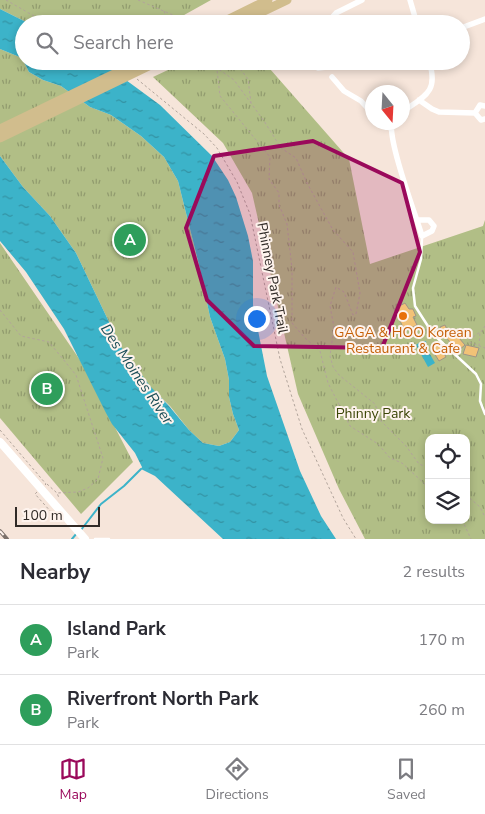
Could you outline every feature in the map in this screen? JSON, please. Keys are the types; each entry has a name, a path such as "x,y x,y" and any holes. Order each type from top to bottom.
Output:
{"main road":[{"path":"237,15 268,0"},
{"path":"256,15 287,0"},
{"path":"0,129 122,70"},
{"path":"0,138 140,70"}],"street":[{"path":"334,15 362,0"},
{"path":"410,0 414,15"},
{"path":"470,25 485,19"},
{"path":"410,106 427,94 432,82 432,70"},
{"path":"332,77 344,90 365,105"},
{"path":"419,100 432,110 439,112 475,113 481,120 485,119"},
{"path":"475,113 480,106 485,106"},
{"path":"392,130 393,144 422,236 429,233 434,226 429,220 417,220"},
{"path":"0,442 83,537"}],"lane":[{"path":"422,236 420,259 413,288 415,306 433,334 476,374 481,384 480,401 485,414"},
{"path":"95,539 109,539"}],"path":[{"path":"6,0 32,15"},
{"path":"138,0 173,15"},
{"path":"164,11 165,15"},
{"path":"216,70 220,96 270,158 269,179 279,193 279,205 287,224 292,269 292,323 320,351 328,383 350,426 378,444 390,458 402,463 425,484"},
{"path":"219,70 234,80 281,148 296,158 307,183 333,230 354,252 360,293 356,314 351,315 344,292 336,287 330,306 334,327 330,356 332,367 375,404 380,421 406,446 419,464 425,466"},
{"path":"241,70 248,79 251,104"},
{"name":"Phinney Park Trail","path":"135,78 204,134 217,148 237,182 250,214 280,359 302,429 343,518 356,539"},
{"path":"0,310 21,336 49,342 76,375 103,458 98,479 88,488 78,492 57,493 46,484"},
{"path":"485,326 468,342 485,348"},
{"path":"479,346 480,332"},
{"path":"470,498 480,507 485,517"},
{"path":"464,524 470,539"}],"highlighted area":[{"path":"313,141 402,183 420,252 382,348 254,346 207,300 186,228 214,156"}],"green space":[{"path":"0,0 211,0 184,15 15,16 0,9"},
{"path":"0,49 15,55 15,70 28,70 43,80 61,86 90,107 111,115 141,136 164,157 178,181 210,317 225,359 229,380 229,397 239,430 230,442 219,446 203,443 150,387 121,347 76,253 50,216 23,187 0,156"},
{"name":"Phinny Park","path":"168,70 271,70 349,159 370,264 483,226 485,220 485,539 365,539 339,489 298,394 252,193 223,143 153,77"},
{"path":"0,243 80,360 133,462 81,514 0,418"}],"water":[{"path":"0,9 15,16 15,55 0,49"},
{"name":"Des Moines River","path":"28,70 112,70 160,105 212,156 228,180 236,197 248,236 253,261 253,305 267,376 300,471 321,516 336,539 223,539 155,476 141,469 142,467 135,453 112,424 64,329 26,272 0,241 0,156 23,187 50,216 76,253 121,347 150,386 203,443 219,446 230,442 239,430 229,397 229,380 225,359 210,317 178,181 164,157 141,136 111,115 90,107 61,86 43,80"},
{"path":"426,341 427,349 435,363 428,367 416,345"}],"building":[{"path":"405,303 409,309 413,309 416,316 413,317 417,325 405,331 394,309"},
{"path":"445,325 449,334 453,331 465,345 458,351 443,334 440,327"},
{"path":"439,344 446,357 439,361 431,348"},
{"path":"466,345 479,348 476,357 463,354"}],"waterway":[{"path":"81,530 101,504 124,486 141,469"},
{"path":"72,539 77,533"}],"railway":[{"path":"0,531 7,539"}],"place":[{"name":"Island Park","path":"130,240"},
{"name":"GAGA & HOO Korean Restaurant & Cafe","path":"403,316"},
{"name":"Riverfront North Park","path":"47,389"}]}
